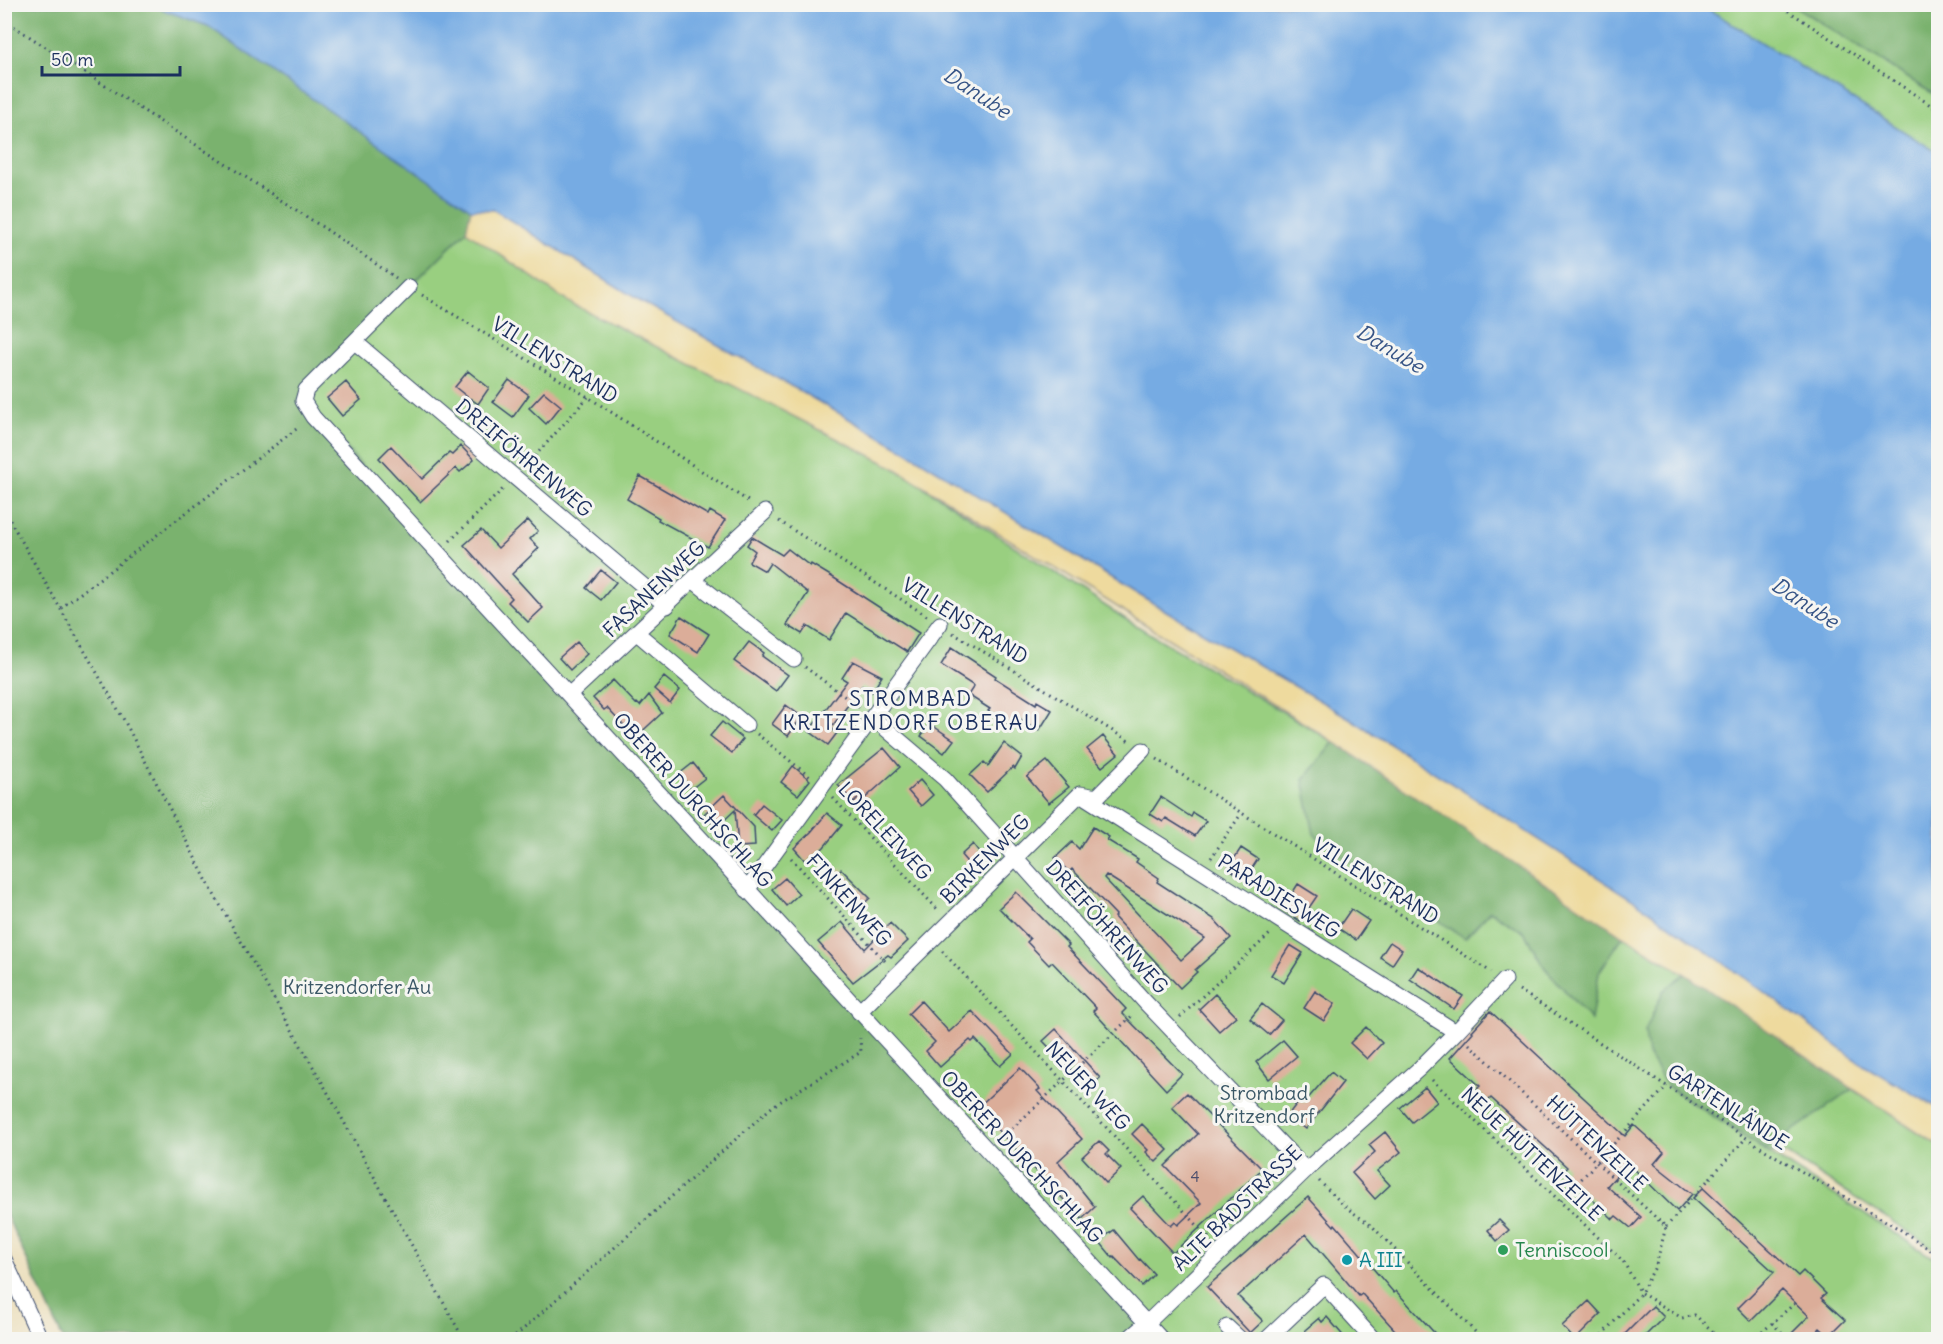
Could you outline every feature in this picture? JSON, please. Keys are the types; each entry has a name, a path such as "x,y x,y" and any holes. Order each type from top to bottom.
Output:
{"street":[{"name":"OBERER DURCHSCHLAG","path":"409,287 306,390 303,401 313,417 1162,1340"},
{"name":"DREIFÖHRENWEG","path":"355,342 667,606"},
{"name":"FASANENWEG","path":"569,696 765,512"},
{"path":"694,581 794,659"},
{"path":"747,890 940,624"},
{"path":"637,633 746,725"},
{"name":"DREIFÖHRENWEG","path":"872,717 945,779 1146,1003 1306,1170"},
{"path":"1080,794 1097,797 1143,750"},
{"name":"BIRKENWEG","path":"859,1012 1080,794"},
{"name":"PARADIESWEG","path":"1080,794 1456,1032"},
{"name":"ALTE BADSTRASSE","path":"1127,1340 1306,1170 1420,1068 1504,980"},
{"path":"4,1259 41,1340"},
{"path":"1266,1340 1324,1286 1374,1340"},
{"path":"1227,1327 1241,1340"}],"path":[{"path":"1778,4 1938,110"},
{"name":"VILLENSTRAND","path":"4,20 330,232 409,287 588,398 940,624 1143,750 1504,980"},
{"path":"61,609 313,417"},
{"path":"4,510 124,720 212,891 323,1084 464,1340"},
{"path":"794,659 872,717"},
{"path":"746,725 822,786"},
{"name":"LORELEIWEG","path":"822,786 951,923"},
{"path":"1202,872 1242,814"},
{"name":"FINKENWEG","path":"779,845 897,974"},
{"path":"1170,1027 1282,923"},
{"name":"NEUER WEG","path":"933,941 1222,1252"},
{"name":"GARTENLÄNDE","path":"1504,980 1746,1137 1938,1255"},
{"path":"988,1151 1146,1003"},
{"path":"511,1340 773,1106 861,1052 859,1012"},
{"name":"HÜTTENZEILE","path":"1456,1032 1666,1227"},
{"name":"NEUE HÜTTENZEILE","path":"1420,1068 1623,1261 1641,1293"},
{"path":"1561,1201 1667,1086"},
{"path":"1597,1340 1641,1293 1656,1265 1666,1227 1746,1137"},
{"path":"1306,1170 1347,1208 1373,1227 1483,1340"},
{"path":"1641,1293 1682,1318 1695,1314 1722,1340"},
{"path":"1752,1340 1795,1303"},
{"path":"1772,1323 1787,1338"}],"green space":[{"name":"Kritzendorfer Au","path":"4,5 150,5 208,26 471,209 466,231 306,390 303,401 1147,1323 1126,1340 63,1339 4,1210"},
{"path":"1702,5 1793,5 1938,97 1938,153"},
{"path":"1793,5 1938,5 1938,97"},
{"name":"Strombad Kritzendorf","path":"466,231 567,301 893,467 1127,620 1334,742 1303,781 1464,937 1490,911 1524,932 1545,968 1590,1019 1599,972 1623,936 1685,974 1663,991 1667,1086 1764,1150 1853,1089 1938,1145 1938,1251 1787,1154 1766,1151 1938,1261 1938,1339 1126,1339 313,417 306,390"},
{"path":"1334,742 1623,936 1599,972 1591,1020 1545,968 1524,932 1490,911 1465,938 1333,850 1314,834 1303,780"},
{"path":"1685,974 1853,1089 1765,1150 1667,1086 1648,1055 1645,1031 1663,991"}],"sand":[{"path":"471,209 494,210 642,302 906,451 1139,595 1351,719 1644,907 1860,1063 1938,1108 1938,1145 1685,974 1623,936 1334,742 893,467 567,301 466,231"}],"water":[{"name":"Danube","path":"150,5 1702,5 1938,153 1938,1108 1860,1063 1644,907 1351,719 1139,595 906,451 642,302 494,210 471,209 208,26"}],"building":[{"path":"468,371 489,388 478,404 455,387"},
{"path":"509,380 529,395 513,417 493,402"},
{"path":"346,382 361,400 342,416 327,398"},
{"path":"544,392 561,406 546,424 529,408"},
{"path":"391,446 422,479 449,453 452,455 461,446 474,460 460,472 456,468 420,502 379,458"},
{"path":"640,476 708,515 710,511 725,520 708,547 658,520 659,518 627,499"},
{"path":"528,520 538,531 530,539 539,548 512,574 543,608 528,622 508,602 512,598 464,545 481,530 498,548"},
{"path":"752,537 782,555 788,549 810,566 811,564 834,578 919,633 907,652 846,613 829,640 807,626 802,634 787,625 808,593 770,563 765,571 749,562 755,551 747,545"},
{"path":"601,570 616,582 601,600 586,588"},
{"path":"681,616 709,634 698,652 670,634"},
{"path":"577,642 587,654 570,670 559,658"},
{"path":"749,642 764,653 762,656 788,675 776,691 734,661"},
{"path":"952,647 1036,704 1037,701 1052,710 1039,731 1017,717 1011,726 968,695 974,686 941,665"},
{"path":"853,661 882,676 872,692 862,686 831,728 837,733 828,745 809,731 847,681 842,678"},
{"path":"664,677 680,690 670,703 654,689"},
{"path":"613,680 640,706 649,695 662,713 635,738 607,708 604,710 593,698"},
{"path":"786,705 802,717 788,736 772,724"},
{"path":"722,722 743,739 732,753 710,736"},
{"path":"930,724 954,740 944,753 921,736"},
{"path":"1103,736 1118,754 1102,767 1087,749"},
{"path":"1004,743 1022,757 1015,769 1013,767 987,792 970,775 984,762 988,766"},
{"path":"884,748 900,767 862,801 859,797 854,803 838,785"},
{"path":"1047,761 1069,787 1049,803 1027,777"},
{"path":"693,763 705,778 691,789 679,774"},
{"path":"793,766 810,780 798,795 781,782"},
{"path":"920,780 933,795 921,806 908,791"},
{"path":"724,795 754,827 755,846 738,847 735,810 716,828 704,814"},
{"path":"1161,797 1191,817 1193,813 1206,821 1195,836 1166,818 1163,822 1150,814"},
{"path":"762,804 782,820 772,831 753,815"},
{"path":"827,813 842,825 807,863 794,848"},
{"path":"1093,827 1109,837 1107,840 1138,859 1136,862 1159,878 1157,882 1214,919 1231,938 1195,970 1197,972 1180,988 1072,869 1069,872 1055,858 1072,842 1079,849","holes":["1106,875 1205,938 1181,960 1104,878"]},
{"path":"973,844 984,858 972,868 961,855"},
{"path":"1241,848 1258,859 1245,879 1228,868"},
{"path":"841,869 870,898 856,911 828,883"},
{"path":"785,878 799,894 786,906 772,889"},
{"path":"1298,884 1317,896 1300,921 1282,909"},
{"path":"1016,892 1069,945 1067,947 1126,1009 1122,1013 1182,1074 1166,1090 1093,1011 1096,1008 1052,962 1049,965 1027,942 1030,939 999,908"},
{"path":"1351,909 1369,921 1356,940 1338,928"},
{"path":"842,922 865,949 890,923 908,941 891,957 888,955 853,982 818,942"},
{"path":"1390,942 1402,950 1392,965 1380,957"},
{"path":"1290,945 1303,953 1284,983 1271,975"},
{"path":"1418,967 1463,996 1454,1009 1410,979"},
{"path":"1315,991 1335,1004 1324,1021 1304,1008"},
{"path":"1215,994 1236,1016 1219,1031 1199,1009"},
{"path":"921,1001 949,1032 972,1011 1013,1054 1000,1066 975,1039 972,1042 970,1040 940,1067 926,1051 935,1042 908,1014"},
{"path":"1262,1004 1282,1020 1269,1035 1250,1019"},
{"path":"1490,1011 1625,1136 1634,1125 1664,1152 1654,1164 1692,1194 1677,1211 1628,1163 1607,1186 1641,1217 1631,1228 1616,1216 1613,1219 1563,1172 1567,1167 1491,1098 1488,1101 1476,1090 1480,1086 1450,1058"},
{"path":"1366,1027 1382,1043 1367,1059 1350,1043"},
{"path":"1056,1029 1100,1078 1089,1088 1043,1041"},
{"path":"1283,1040 1297,1056 1269,1079 1256,1062"},
{"path":"1020,1068 1040,1089 1037,1091 1082,1139 1058,1161 1095,1207 1082,1219 977,1108"},
{"path":"1331,1072 1343,1082 1306,1129 1288,1115 1300,1099 1304,1103"},
{"path":"1425,1087 1437,1102 1412,1122 1400,1108"},
{"path":"1187,1093 1262,1169 1173,1253 1130,1208 1143,1196 1171,1226 1175,1222 1178,1225 1201,1203 1165,1166 1198,1134 1172,1107"},
{"path":"1142,1124 1168,1150 1156,1162 1132,1134"},
{"path":"1385,1132 1401,1152 1377,1171 1390,1185 1375,1199 1352,1173 1375,1152 1369,1145"},
{"path":"1099,1141 1109,1151 1106,1154 1121,1169 1106,1183 1082,1157"},
{"path":"1703,1188 1798,1276 1803,1271 1826,1294 1821,1298 1845,1320 1829,1336 1820,1328 1809,1340 1785,1340 1809,1316 1782,1290 1751,1321 1738,1308 1774,1272 1693,1198"},
{"path":"1308,1197 1334,1226 1335,1224 1394,1293 1396,1291 1441,1340 1404,1340 1362,1294 1359,1296 1306,1234 1238,1296 1263,1321 1250,1333 1207,1287"},
{"path":"1499,1220 1509,1230 1497,1241 1488,1230"},
{"path":"1114,1230 1154,1274 1142,1286 1099,1241"},
{"path":"1589,1301 1601,1314 1575,1340 1562,1326"},
{"path":"1653,1306 1664,1317 1641,1340 1619,1340"},
{"path":"1327,1317 1347,1340 1313,1340 1305,1330 1319,1318 1322,1322"}],"place":[{"name":"Tenniscool","path":"1503,1250"},
{"name":"A III","path":"1347,1260"}],"district":[{"name":"STROMBAD KRITZENDORF OBERAU","path":"911,711"}]}
